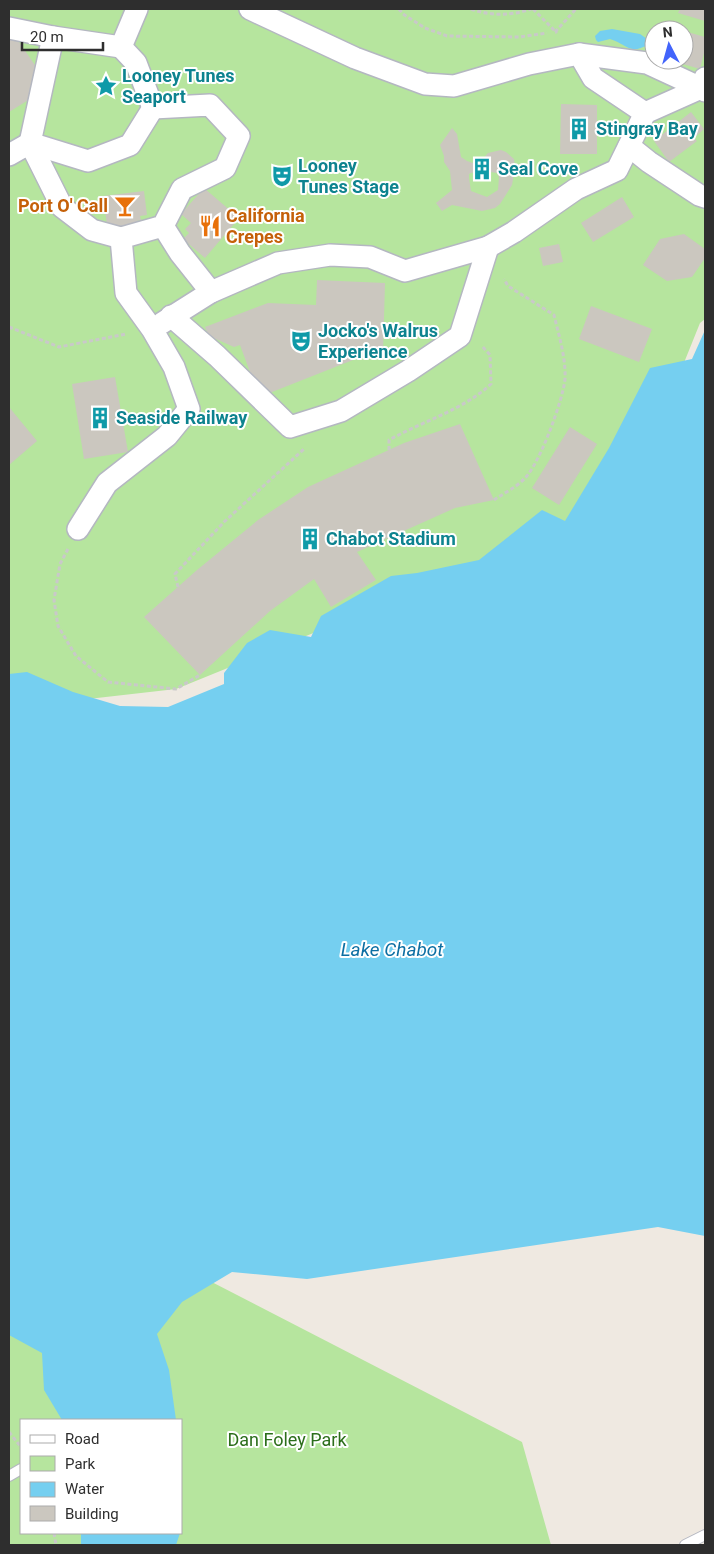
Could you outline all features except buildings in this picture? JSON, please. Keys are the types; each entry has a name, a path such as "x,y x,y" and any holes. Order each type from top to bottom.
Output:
{"street":[{"path":"121,47 137,9"},
{"path":"250,9 355,58 425,84 454,86 529,64 578,54 647,63 704,86"},
{"path":"9,28 53,38 121,47 136,63 152,108"},
{"path":"53,38 30,143 62,207 92,230 121,238 162,226 182,189 225,168 239,136 210,105 152,108"},
{"path":"578,54 594,78 645,113"},
{"path":"162,323 211,292 278,263 330,255 370,257 405,271 488,247 514,232 576,189 617,170 645,113 704,86"},
{"path":"9,155 30,143 88,161 130,145 152,108"},
{"path":"629,146 649,162 705,197"},
{"path":"162,226 180,254 211,292"},
{"path":"121,238 126,293 162,323 217,356 290,427 341,411 408,371 460,336 488,247"},
{"path":"78,530 107,483 167,436 188,409 162,323"}],"lane":[{"path":"9,1476 20,1470"},
{"path":"685,1545 705,1535"}],"path":[{"path":"399,9 403,14 425,28 447,36 519,37 556,32 576,9"},
{"path":"471,9 502,15 531,9"},
{"path":"488,247 508,286 554,315 562,348 565,379 549,436 526,477 494,500"},
{"path":"9,328 58,347 162,323"},
{"path":"389,450 389,440 479,396 492,384 490,355 480,344 456,338"},
{"path":"178,586 175,574 224,522 308,446"},
{"path":"78,530 60,564 54,600 58,626 76,656 108,682 176,689 200,675"},
{"path":"9,1432 20,1446"}],"green space":[{"path":"9,9 705,9 705,319 700,323 613,539 333,625 176,689 9,707"},
{"name":"Dan Foley Park","path":"9,1188 171,1261 522,1442 551,1545 9,1545"}],"water":[{"path":"612,29 640,34 644,37 644,46 632,49 610,39 598,42 595,36 600,31"},
{"name":"Lake Chabot","path":"705,330 705,1236 658,1227 307,1279 232,1272 182,1302 157,1334 169,1370 176,1419 61,1419 44,1390 42,1353 9,1335 9,674 27,672 73,692 120,706 168,707 224,684 224,673 247,643 270,630 311,637 321,616 391,576 417,573 479,560 542,510 565,521 609,448 650,368 692,359"},
{"path":"81,1534 180,1534 176,1545 81,1545"}],"place":[{"name":"Looney Tunes Seaport","path":"106,86"},
{"name":"Stingray Bay","path":"579,129"},
{"name":"Seal Cove","path":"482,169"},
{"name":"Looney Tunes Stage","path":"282,176"},
{"name":"Port O' Call","path":"125,206"},
{"name":"California Crepes","path":"210,226"},
{"name":"Jocko's Walrus Experience","path":"301,341"},
{"name":"Seaside Railway","path":"100,418"},
{"name":"Chabot Stadium","path":"310,539"}]}
